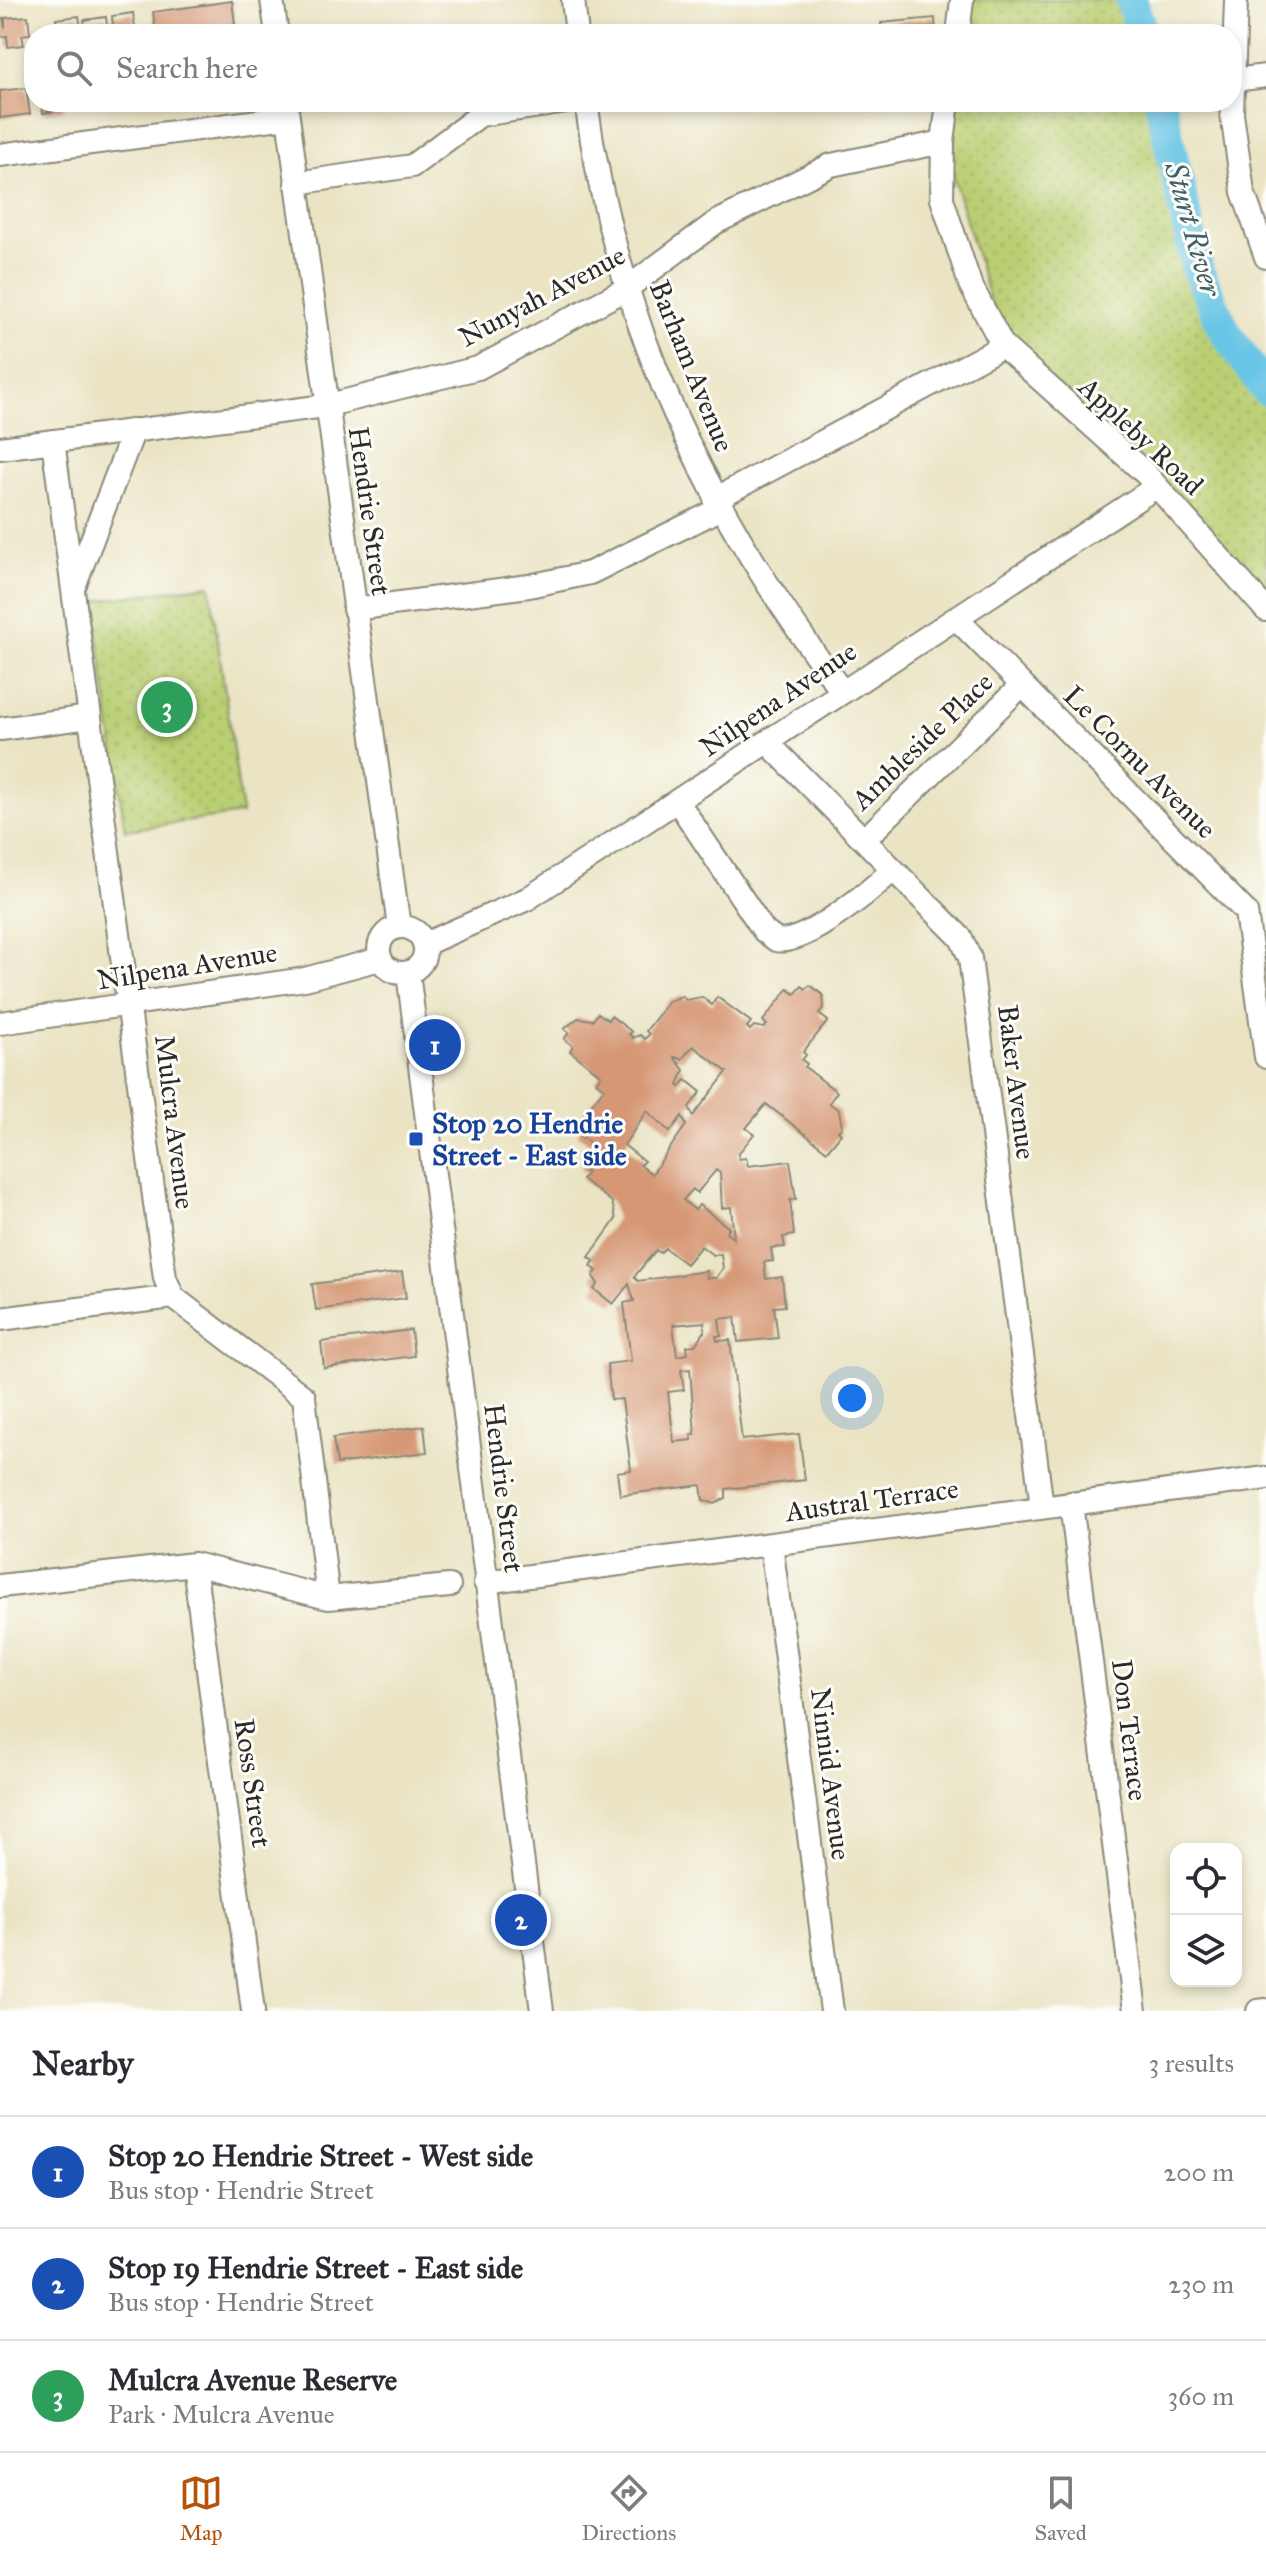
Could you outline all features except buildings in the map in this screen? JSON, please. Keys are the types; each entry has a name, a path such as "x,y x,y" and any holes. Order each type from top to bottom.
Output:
{"street":[{"path":"272,0 276,24"},
{"path":"573,0 576,24"},
{"path":"959,24 962,0"},
{"path":"1235,24 1236,0"},
{"path":"1242,79 1266,76"},
{"path":"0,155 274,112"},
{"name":"Hendrie Street","path":"287,112 325,406 399,927"},
{"path":"296,183 412,166 480,115 500,112"},
{"name":"Barham Avenue","path":"587,112 595,164 626,289 667,399 718,504 780,608 841,690"},
{"name":"Appleby Road","path":"947,112 942,199 970,284 1003,346 1156,487 1266,610"},
{"path":"1232,112 1243,192 1266,257"},
{"name":"Nunyah Avenue","path":"0,448 325,406 478,368 626,289 715,223 831,165 943,142"},
{"path":"354,609 529,586 605,568 1003,346"},
{"name":"Mulcra Avenue","path":"73,589 134,430"},
{"name":"Mulcra Avenue","path":"53,441 165,1278 173,1297"},
{"name":"Nilpena Avenue","path":"425,944 527,899 768,743 841,690 1156,487"},
{"name":"Le Cornu Avenue","path":"956,618 1246,912 1266,1057"},
{"name":"Ambleside Place","path":"864,840 1022,685"},
{"path":"0,729 90,717"},
{"name":"Baker Avenue","path":"768,743 961,938 970,958 1042,1507"},
{"path":"678,802 764,931 776,940 796,939 870,890 893,870"},
{"path":"399,927 413,929 425,944 421,964 408,973 392,971 380,959 383,938 399,927"},
{"name":"Nilpena Avenue","path":"0,1023 305,979 380,959"},
{"name":"Hendrie Street","path":"408,973 542,2011"},
{"path":"0,1319 173,1297 304,1397 328,1598"},
{"name":"Austral Terrace","path":"485,1582 1266,1478"},
{"name":"Don Terrace","path":"1071,1503 1135,2011"},
{"name":"Ninnid Avenue","path":"771,1544 832,2011"},
{"path":"0,1586 194,1564 328,1598 449,1586"},
{"name":"Ross Street","path":"194,1564 253,2011"},
{"path":"1258,2011 1266,2010"}],"green space":[{"path":"956,0 1131,0 1139,24 954,24"},
{"path":"946,112 1162,112 1198,271 1226,333 1266,390 1266,597 1003,346 943,142"},
{"path":"210,585 242,814 125,830 93,601"}],"waterway":[{"name":"Sturt River","path":"1131,0 1139,24"},
{"name":"Sturt River","path":"1162,112 1198,271 1226,333 1266,390"}],"place":[{"name":"Mulcra Avenue Reserve","path":"167,707"},
{"name":"Stop 20 Hendrie Street - West side","path":"435,1045"},
{"name":"Stop 20 Hendrie Street - East side","path":"416,1139"},
{"name":"Stop 19 Hendrie Street - East side","path":"521,1920"}]}
